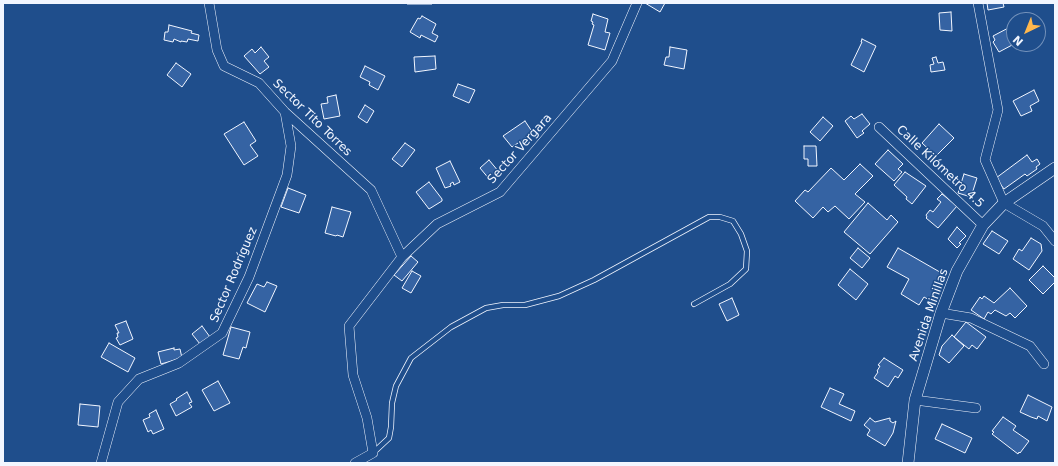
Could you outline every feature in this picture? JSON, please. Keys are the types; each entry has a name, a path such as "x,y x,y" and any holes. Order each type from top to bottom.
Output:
{"street":[{"name":"Sector Tito Torres","path":"210,3 217,50 224,66 259,83 285,112 371,190 402,257"},
{"name":"Sector Vergara","path":"372,453 367,418 353,375 349,326 402,257 437,224 500,192 612,61 638,3"},
{"path":"978,3 998,110 985,160 1004,203 1043,226 1055,241"},
{"name":"Sector Rodríguez","path":"101,463 118,402 139,379 179,363 222,333 249,277 287,175 290,146 285,112"},
{"name":"Calle Kilómetro 4.5","path":"879,127 983,225"},
{"name":"Avenida Minillas","path":"908,463 915,400 941,313 957,271 983,225 1004,203 1055,168"},
{"path":"1043,226 1055,228"},
{"path":"941,313 970,318 1030,346 1044,364"},
{"path":"915,400 976,408"},
{"path":"356,463 372,453"}],"lane":[{"path":"372,453 389,438 392,403 396,386 411,358 451,327 470,315 486,308 503,305 525,305 559,296 594,280 709,217 720,217 733,221 741,234 747,251 746,269 730,284 694,304"}],"building":[{"path":"432,3 432,4 407,4"},
{"path":"645,3 665,3 660,12"},
{"path":"987,3 1003,3 1004,7 988,10"},
{"path":"951,12 952,31 940,30 939,13"},
{"path":"593,14 608,19 605,32 610,33 605,50 588,45 594,25 591,21"},
{"path":"422,16 436,24 432,33 438,36 435,42 421,35 420,38 410,32 418,18 420,19"},
{"path":"169,25 192,31 191,33 199,35 198,41 188,39 187,42 181,42 174,39 173,42 164,40 165,32 168,32"},
{"path":"1006,29 1006,48 999,52 993,42 995,40 993,36"},
{"path":"862,39 876,46 864,72 851,65"},
{"path":"261,47 269,57 264,61 269,67 260,74 244,56 252,49 255,53"},
{"path":"670,47 687,50 684,69 664,65 666,57 669,57"},
{"path":"435,56 436,69 415,72 414,57"},
{"path":"936,57 938,63 943,62 945,70 931,72 930,65 934,64 932,58"},
{"path":"176,63 191,74 182,87 167,75"},
{"path":"365,66 385,76 378,90 369,85 370,82 360,77"},
{"path":"458,84 475,90 469,103 453,96"},
{"path":"1034,90 1039,101 1030,106 1032,111 1021,116 1013,101"},
{"path":"336,95 340,116 324,119 321,104 328,103 327,97"},
{"path":"365,105 374,111 367,123 358,117"},
{"path":"862,114 870,124 862,131 864,133 857,138 845,121 851,116 854,119"},
{"path":"823,117 833,126 820,141 810,132"},
{"path":"525,121 533,133 512,147 503,136"},
{"path":"244,122 256,141 250,145 258,156 244,165 224,134"},
{"path":"939,124 954,138 936,156 922,143"},
{"path":"405,143 415,150 402,167 392,159"},
{"path":"804,146 816,146 817,166 808,166 808,159 804,159"},
{"path":"888,150 903,164 898,169 902,172 894,181 875,164"},
{"path":"1027,155 1032,162 1037,159 1040,164 1036,167 1037,169 1027,176 1025,174 1004,189 996,178"},
{"path":"489,160 499,172 490,180 480,168"},
{"path":"450,161 460,182 454,185 453,182 450,184 451,186 445,188 436,168"},
{"path":"860,164 873,176 855,194 865,202 849,219 835,206 828,212 823,207 813,218 795,201 805,190 808,192 831,168 844,180"},
{"path":"905,172 926,186 912,204 894,185"},
{"path":"964,174 977,178 971,197 958,193"},
{"path":"429,182 442,201 429,209 416,192"},
{"path":"288,188 306,195 299,213 281,207"},
{"path":"942,194 957,206 938,228 926,218 926,215 930,210 933,212 941,202 937,199"},
{"path":"868,203 887,220 891,215 898,222 870,254 844,232"},
{"path":"332,207 351,212 343,237 325,233"},
{"path":"957,227 966,236 959,243 961,244 957,248 948,239"},
{"path":"992,231 1008,241 999,254 983,244"},
{"path":"1031,238 1041,244 1042,251 1029,270 1013,259 1019,249 1022,251"},
{"path":"858,248 870,258 862,268 850,258"},
{"path":"898,248 945,275 931,301 924,297 919,305 901,294 909,279 887,267"},
{"path":"411,256 418,262 402,281 394,275"},
{"path":"1043,266 1055,278 1055,282 1043,294 1029,280"},
{"path":"850,269 868,284 856,300 838,285"},
{"path":"412,271 421,276 411,293 402,288"},
{"path":"267,282 277,286 265,312 247,303 257,284 264,287"},
{"path":"1010,288 1027,306 1015,318 1010,313 1006,316 995,310 991,314 988,312 984,319 971,310 980,297 982,299 984,296 994,303"},
{"path":"732,298 739,315 727,321 719,304"},
{"path":"126,321 133,339 120,345 116,338 118,337 117,333 119,333 115,325"},
{"path":"966,322 986,337 977,349 972,345 969,349 954,337"},
{"path":"202,326 210,337 200,344 192,334"},
{"path":"231,327 250,332 246,348 243,347 239,359 223,355"},
{"path":"952,335 964,346 949,363 939,355 942,346"},
{"path":"109,343 135,358 128,372 101,357"},
{"path":"174,348 174,350 180,349 182,358 161,364 158,352"},
{"path":"884,358 903,370 898,378 895,376 888,387 874,378 880,366 878,365"},
{"path":"218,381 230,403 214,411 202,390"},
{"path":"830,388 844,394 839,404 855,411 851,421 821,407"},
{"path":"187,392 192,402 189,403 192,407 176,416 170,404"},
{"path":"1028,395 1052,407 1047,421 1038,416 1037,419 1020,412"},
{"path":"80,404 100,406 98,427 78,425"},
{"path":"156,410 164,429 153,434 151,430 148,432 143,420 150,417 149,414"},
{"path":"1003,417 1016,426 1013,430 1029,441 1018,454 992,434 994,432 992,431"},
{"path":"870,418 875,422 890,418 890,421 893,423 896,421 893,433 885,446 867,435 870,430 864,425"},
{"path":"942,424 972,438 965,453 935,439"}]}
